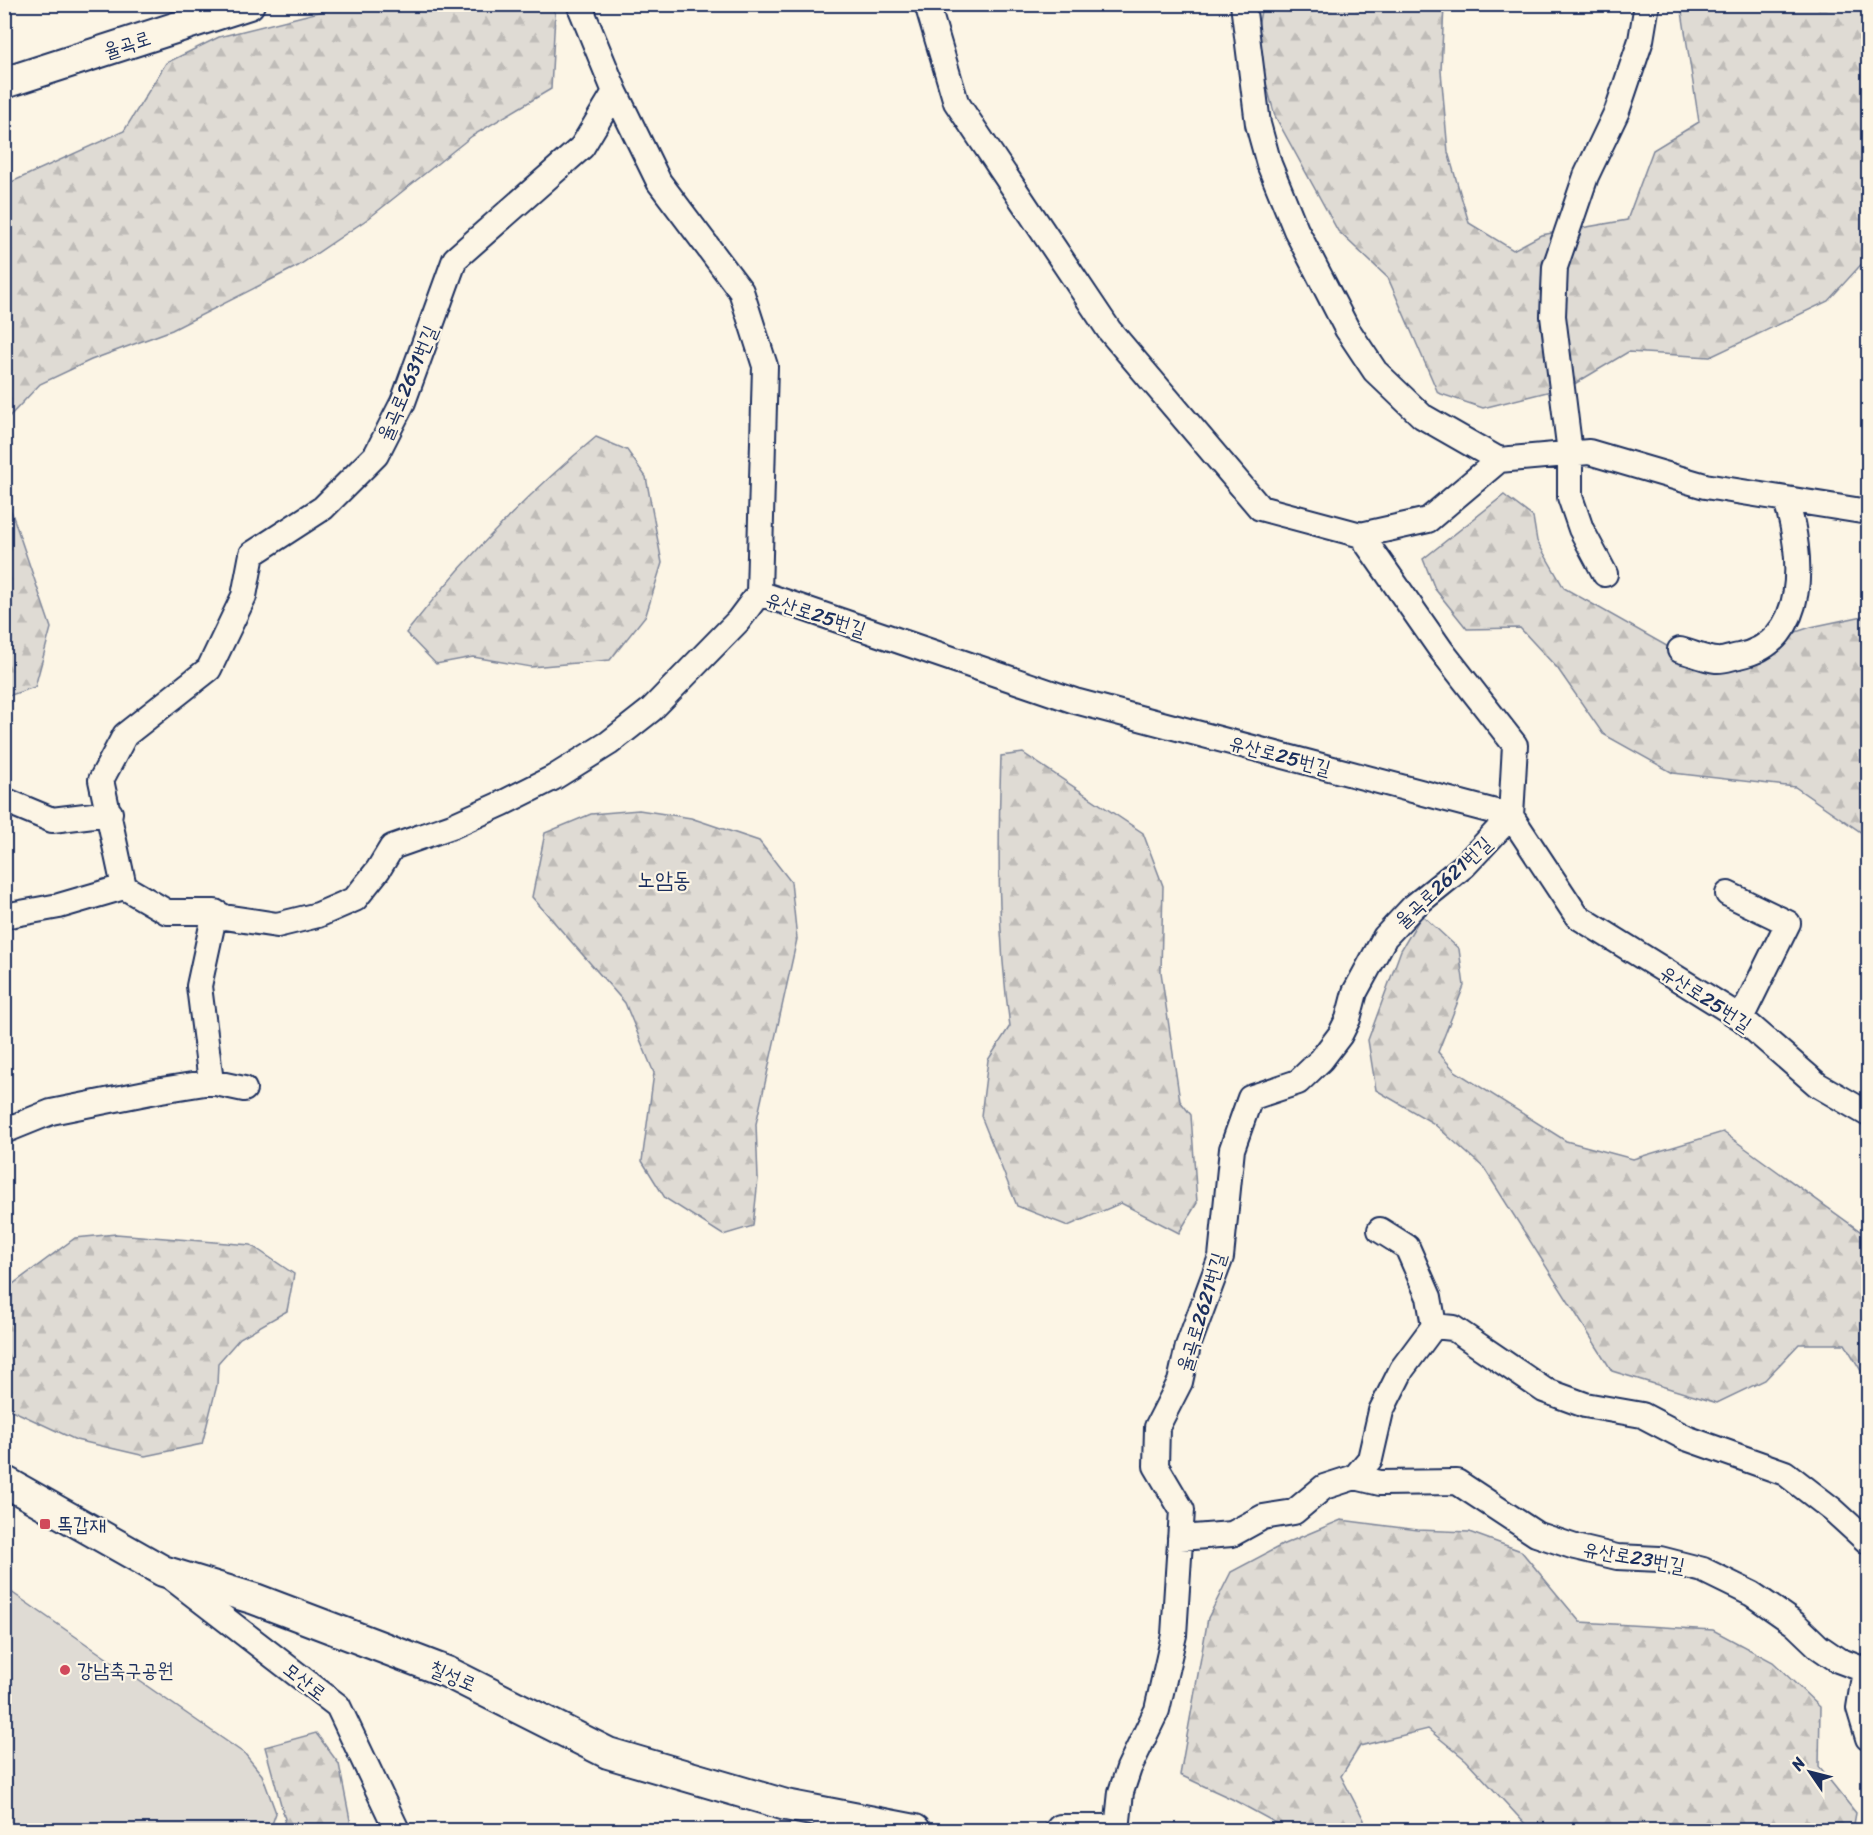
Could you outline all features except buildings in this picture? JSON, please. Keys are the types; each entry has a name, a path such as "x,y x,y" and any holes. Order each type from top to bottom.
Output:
{"street":[{"name":"율곡로","path":"4,83 249,4"},
{"path":"579,4 615,92 659,182 741,291 765,366 759,593"},
{"path":"927,4 956,102 1109,330 1260,508 1361,535 1428,520 1499,460 1589,452 1705,486 1786,501 1869,512"},
{"path":"1243,4 1258,124 1269,164 1296,230 1347,329 1375,371 1422,416 1499,460"},
{"path":"1605,574 1581,530 1570,497 1570,453 1553,316 1555,267 1567,224 1620,101 1641,40 1647,4"},
{"name":"율곡로2631번길","path":"124,887 110,813 101,780 125,735 209,669 244,596 252,555 323,508 377,453 404,402 455,259 582,147 615,92"},
{"path":"1680,650 1717,660 1758,652 1779,633 1791,613 1797,587 1799,557 1796,531 1786,501"},
{"path":"1361,535 1441,650 1515,745 1510,816"},
{"name":"유산로25번길","path":"215,912 224,917 277,925 318,915 355,898 378,870 392,847 452,826 503,803 553,778 609,743 651,711 738,621 759,593 1075,702 1510,816 1577,916 1741,1018 1818,1085 1869,1114"},
{"path":"4,800 52,820 110,813"},
{"name":"율곡로2621번길","path":"1117,1830 1121,1792 1129,1768 1157,1710 1174,1635 1182,1510 1156,1466 1157,1427 1180,1382 1188,1346 1221,1257 1232,1149 1250,1098 1298,1082 1321,1060 1340,1035 1348,1019 1355,992 1385,937 1413,907 1465,865 1510,816"},
{"path":"4,916 58,906 124,887 167,912 215,912 199,986 211,1082"},
{"path":"1728,894 1788,922 1741,1018"},
{"path":"4,1131 51,1112 211,1082 244,1089"},
{"path":"1180,1538 1232,1534 1263,1517 1294,1512 1324,1487 1355,1477 1370,1460 1381,1411 1402,1369 1434,1326 1429,1297 1407,1247 1380,1230"},
{"path":"1434,1326 1453,1328 1544,1390 1585,1404 1642,1415 1686,1438 1785,1473 1833,1510 1869,1542"},
{"name":"유산로23번길","path":"1355,1477 1380,1484 1457,1482 1536,1534 1575,1547 1617,1557 1660,1559 1703,1570 1752,1594 1795,1624 1819,1647 1838,1660 1867,1672 1859,1708 1869,1738"},
{"name":"칠성로","path":"4,1481 163,1571 255,1599 447,1672 608,1753 786,1805 915,1830"},
{"name":"모산로","path":"163,1571 338,1706 398,1830"},
{"path":"1061,1830 1110,1830"}],"green space":[{"path":"347,5 552,5 555,14 551,89 472,136 369,218 298,266 172,330 91,360 40,384 5,421 5,185 124,131 166,63 219,37"},
{"path":"1262,5 1444,5 1441,71 1448,152 1469,223 1513,250 1541,235 1627,220 1653,150 1699,122 1681,5 1868,5 1868,257 1828,301 1710,357 1628,352 1571,386 1483,408 1438,393 1388,278 1338,231 1275,116 1255,44"},
{"path":"596,437 627,450 646,477 662,563 646,615 610,660 531,667 473,657 436,664 406,633 449,581 496,530"},
{"path":"4,490 51,628 35,687 5,697"},
{"path":"1504,495 1533,517 1537,541 1564,588 1679,653 1727,655 1811,627 1868,615 1868,837 1795,787 1673,773 1603,734 1558,669 1520,628 1467,629 1435,589 1423,559"},
{"path":"1023,753 1143,833 1163,886 1161,972 1180,1101 1191,1115 1197,1203 1179,1233 1121,1203 1068,1226 1017,1206 981,1116 988,1060 1010,1026 1003,958 1000,891 1001,756"},
{"path":"639,810 691,818 759,841 791,882 797,939 756,1124 758,1179 753,1226 723,1235 665,1198 642,1161 654,1073 625,1003 532,897 545,833 591,814"},
{"path":"1422,915 1459,949 1464,986 1438,1052 1455,1071 1566,1141 1633,1159 1723,1132 1868,1237 1868,1394 1866,1379 1845,1344 1799,1344 1765,1380 1717,1403 1612,1371 1484,1168 1433,1123 1376,1090 1368,1040 1401,950"},
{"path":"116,1234 251,1245 294,1274 287,1311 240,1338 218,1363 217,1385 202,1444 145,1456 76,1440 5,1407 5,1290 75,1238"},
{"path":"1341,1520 1418,1530 1469,1532 1521,1551 1580,1622 1713,1630 1773,1662 1820,1707 1819,1767 1856,1813 1853,1830 1594,1830 1583,1827 1528,1827 1466,1760 1428,1729 1360,1746 1341,1776 1364,1820 1363,1830 1289,1830 1232,1799 1180,1775 1208,1618 1231,1572 1284,1544"},
{"name":"강남축구공원","path":"4,1587 245,1754 262,1775 276,1813 270,1830 5,1830"},
{"path":"316,1733 339,1764 352,1830 281,1830 285,1819 265,1747"}],"place":[{"name":"똑갑재","path":"45,1524"},
{"name":"강남축구공원","path":"65,1670"}],"district":[{"name":"노암동","path":"664,879"}]}
